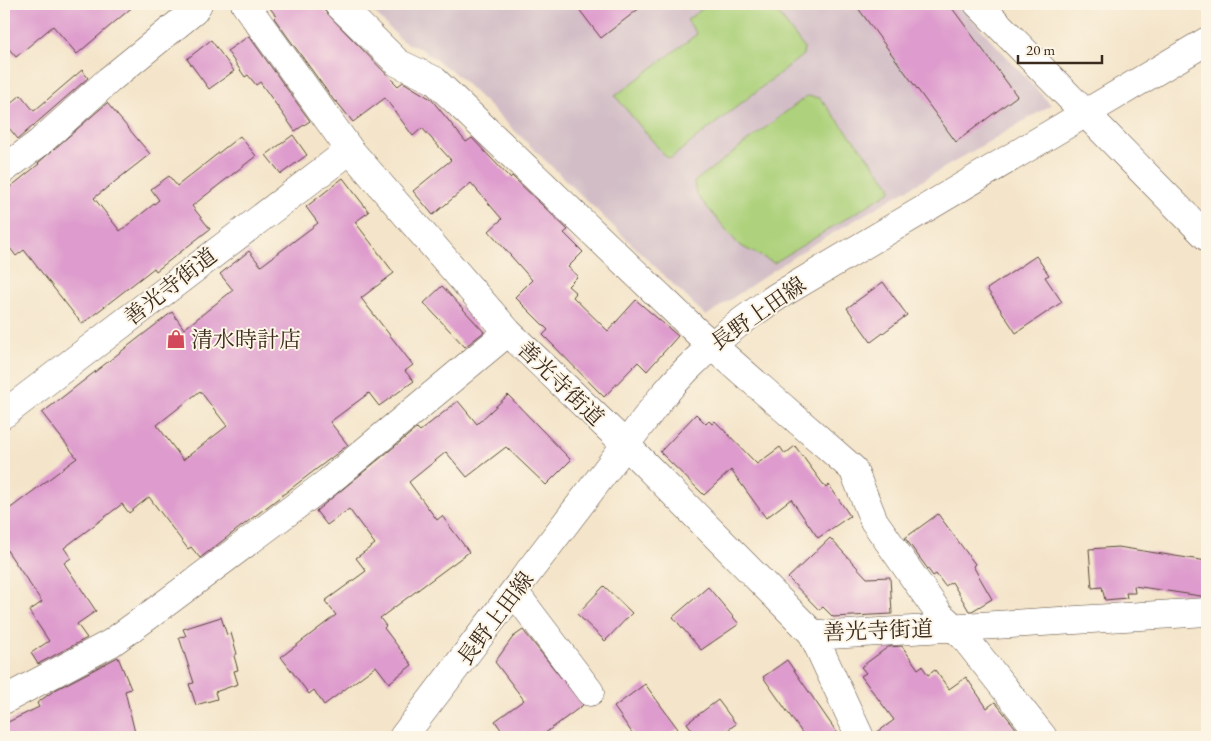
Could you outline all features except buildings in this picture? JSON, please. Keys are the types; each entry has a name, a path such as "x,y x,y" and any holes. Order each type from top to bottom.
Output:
{"street":[{"path":"4,169 39,143 109,80 194,11 198,4"},
{"path":"245,4 350,150"},
{"path":"338,4 398,63 434,80 712,344 853,469 874,520 940,615 964,637 1043,737"},
{"path":"978,4 1207,237"},
{"name":"長野上田線","path":"403,737 515,593 625,444 677,378 735,324 778,296 1207,41"},
{"name":"善光寺街道","path":"4,414 350,150 508,332 625,444 812,633 830,635 1207,612"},
{"path":"4,700 111,643 158,609 328,482 508,332"},
{"path":"515,593 590,692"},
{"path":"812,633 860,737"}],"shaded area":[{"path":"366,4 958,4 1051,105 799,253 706,316 458,76 421,49 402,41"}],"green space":[{"path":"709,4 771,4 804,48 803,55 671,158 666,157 615,96 697,34 687,20"},
{"path":"807,96 820,98 890,185 891,191 774,263 739,245 696,194 694,182"}],"place":[{"name":"清水時計店","path":"176,339"}]}
